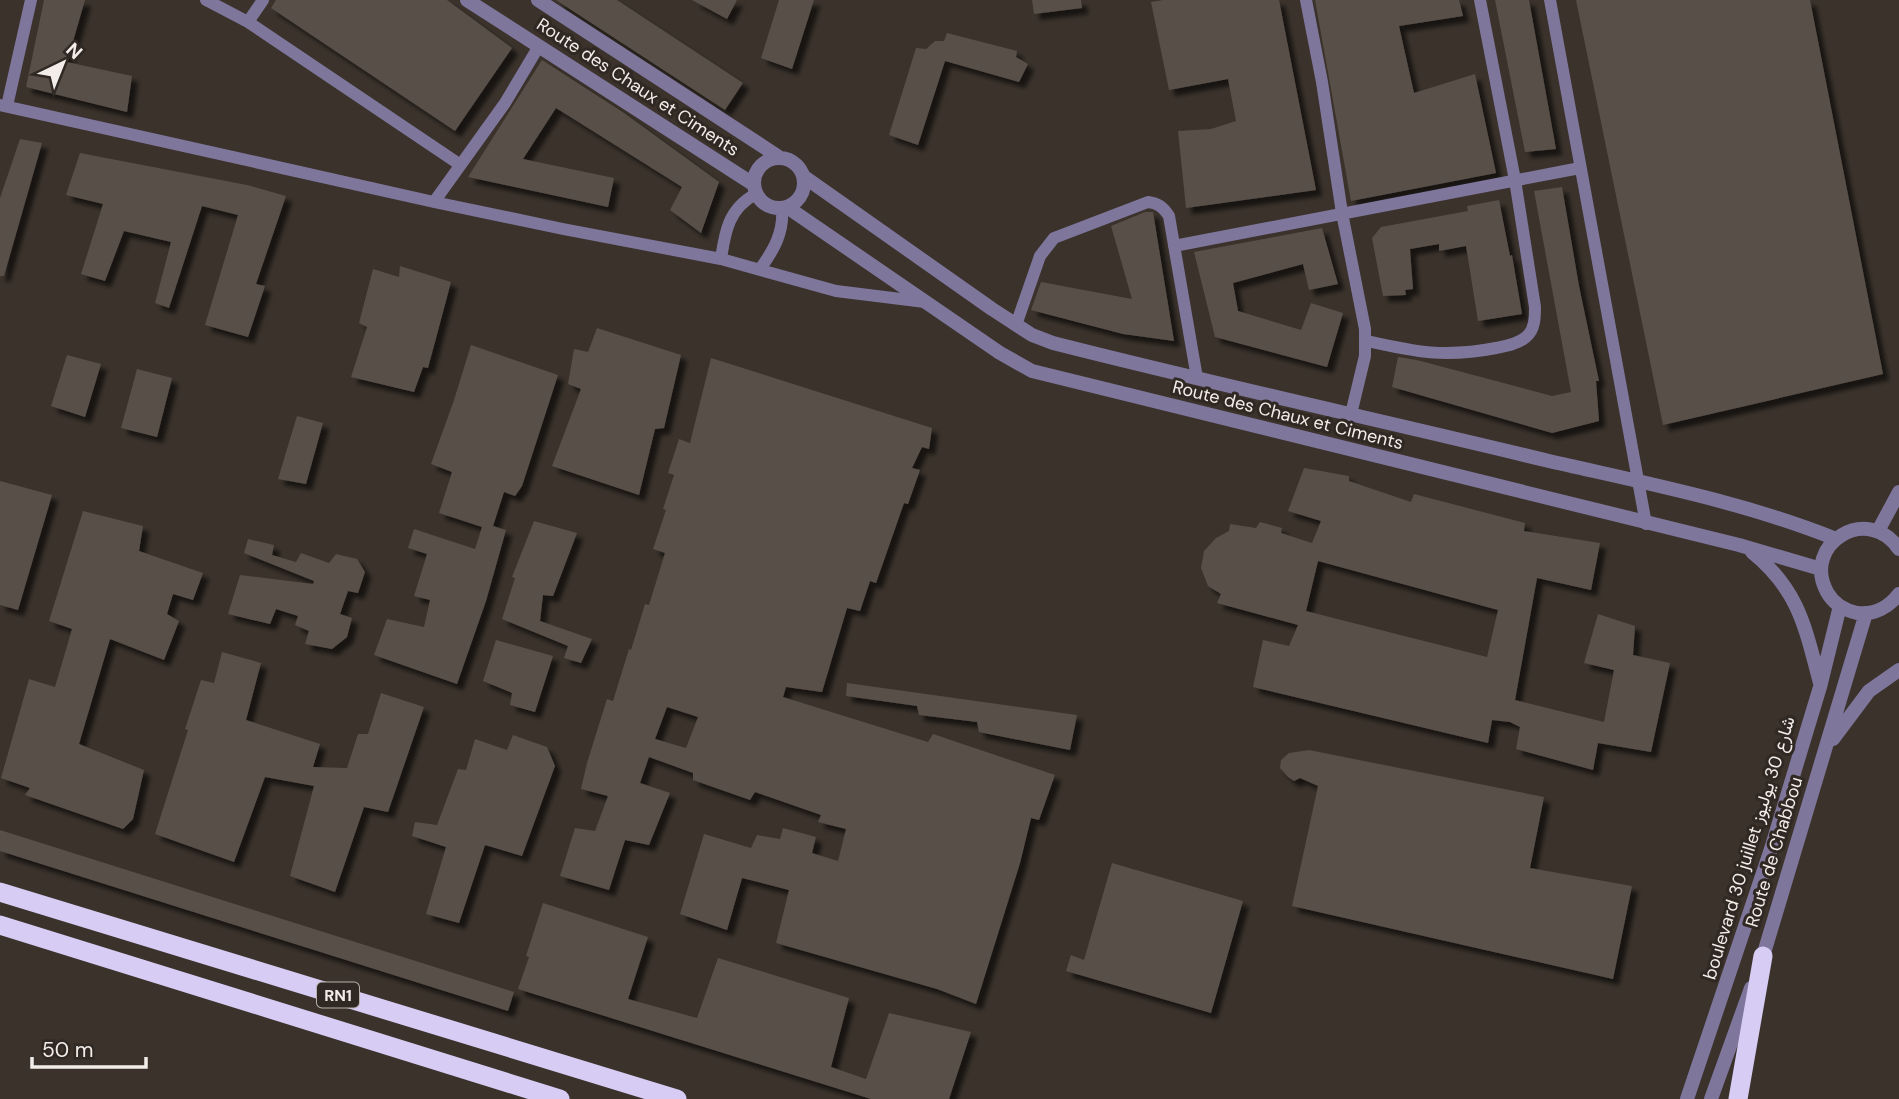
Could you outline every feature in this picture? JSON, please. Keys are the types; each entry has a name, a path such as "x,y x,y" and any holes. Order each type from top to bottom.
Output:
{"highway":[{"name":"RN1","path":"0,892 677,1099"},
{"name":"RN1","path":"0,925 561,1099"},
{"path":"1738,1099 1763,956"}],"street":[{"path":"31,0 3,105 434,202 722,259 836,290 925,302"},
{"path":"206,0 248,22 459,164"},
{"path":"248,22 263,0"},
{"name":"Route des Chaux et Ciments","path":"467,0 755,189"},
{"name":"Route des Chaux et Ciments","path":"538,0 779,157"},
{"path":"1306,0 1367,341 1351,414"},
{"path":"1367,341 1443,355 1507,345 1527,336 1533,325 1535,307 1480,0"},
{"path":"1550,0 1646,524"},
{"path":"434,202 505,103 539,46"},
{"path":"722,259 727,223 755,189 756,172 763,163 779,157 791,161 803,176 801,194 784,207 767,205 755,189"},
{"path":"1174,246 1580,169"},
{"name":"Route des Chaux et Ciments","path":"803,176 1016,325 1032,335 1054,343 1639,482 1783,519 1836,539"},
{"path":"1016,325 1040,256 1054,238 1148,202 1157,203 1169,216 1197,378"},
{"path":"760,269 779,236 784,207"},
{"name":"Route des Chaux et Ciments","path":"784,207 1012,361 1043,374 1745,547 1821,569"},
{"path":"1878,531 1899,492"},
{"path":"1897,540 1878,531 1852,530 1836,539 1825,552 1821,569 1828,594 1840,606 1866,613 1880,610 1897,599"},
{"path":"1745,547 1771,569 1793,598 1820,684"},
{"name":"boulevard 30 juillet شارع 30 يوليوز","path":"1687,1099 1771,849 1840,606"},
{"name":"Route de Chabbou","path":"1711,1099 1763,956 1866,613"},
{"path":"1825,752 1860,700 1878,683 1899,670"}],"building":[{"path":"44,0 85,0 67,62 132,76 127,112 26,87"},
{"path":"276,0 447,0 512,48 455,131 271,8"},
{"path":"556,0 617,0 743,83 725,110"},
{"path":"692,0 737,0 727,19"},
{"path":"779,0 814,0 792,69 761,58"},
{"path":"1032,0 1081,0 1082,8 1034,14"},
{"path":"1279,0 1316,190 1186,208 1178,131 1211,129 1236,121 1228,79 1169,90 1151,2"},
{"path":"1315,0 1459,0 1463,16 1399,26 1414,93 1475,74 1496,173 1351,201"},
{"path":"1495,0 1529,0 1556,149 1525,152"},
{"path":"1576,0 1810,0 1883,374 1663,425"},
{"path":"947,33 1017,51 1016,57 1028,64 1019,82 945,61 918,145 889,135 916,48 926,49 935,41 944,41"},
{"path":"542,60 624,113 719,182 701,233 670,210 682,187 556,108 523,159 614,178 608,207 468,177"},
{"path":"20,139 42,143 4,276 0,276 0,198"},
{"path":"80,153 247,185 286,196 256,284 265,286 248,337 205,325 238,215 202,206 169,308 155,303 171,242 124,231 105,281 81,274 103,204 66,195"},
{"path":"1562,187 1599,381 1596,381 1599,421 1552,433 1392,387 1398,357 1552,396 1571,392 1534,191"},
{"path":"1499,200 1522,314 1478,321 1466,246 1439,251 1439,244 1410,249 1413,289 1405,290 1406,295 1383,296 1372,238 1381,227 1468,211 1467,206"},
{"path":"1145,212 1153,212 1174,341 1123,334 1031,310 1041,282 1132,299 1111,226"},
{"path":"1322,228 1338,284 1309,290 1303,264 1233,283 1238,311 1301,330 1311,303 1343,313 1327,367 1215,337 1194,252"},
{"path":"400,266 451,282 428,368 423,367 414,392 351,377 367,327 359,323 373,269 399,277"},
{"path":"597,328 681,355 664,428 655,429 639,495 552,466 581,389 568,384 574,349 588,352"},
{"path":"471,345 558,375 522,486 515,496 504,492 493,526 506,530 486,601 457,684 374,655 387,619 424,627 430,600 414,596 427,554 408,548 414,529 475,549 482,527 439,513 452,472 431,464"},
{"path":"67,355 101,364 85,417 51,406"},
{"path":"711,358 932,428 929,449 922,447 912,468 920,470 908,504 904,503 876,583 870,581 860,611 847,608 822,692 786,687 783,697 928,742 933,734 1055,775 1039,820 1031,818 1020,863 976,1004 937,989 776,943 789,890 742,878 727,930 680,914 704,834 751,848 757,835 780,839 783,828 816,837 812,853 838,861 846,829 818,822 821,815 755,792 750,800 693,780 693,773 649,757 640,783 670,793 649,845 625,840 609,890 560,876 575,828 595,831 608,796 581,789 587,763 607,699 613,701 645,604 649,605 665,553 653,549 674,475 668,473 679,439 690,443","holes":["667,707 698,717 686,748 655,739"]},
{"path":"137,369 172,378 157,437 121,428"},
{"path":"297,416 323,423 306,484 278,479"},
{"path":"1304,468 1349,476 1349,481 1411,502 1414,494 1525,523 1524,531 1600,543 1591,590 1537,578 1515,700 1604,722 1614,670 1584,663 1598,614 1635,626 1633,655 1670,663 1651,752 1598,743 1593,770 1516,749 1520,727 1510,722 1492,720 1488,743 1253,687 1263,640 1289,646 1298,625 1217,603 1221,594 1208,586 1201,568 1204,551 1216,538 1229,531 1230,524 1256,528 1260,522 1282,528 1281,533 1312,543 1321,521 1288,511","holes":["1318,561 1498,610 1487,657 1306,611"]},
{"path":"0,481 52,495 18,610 0,605"},
{"path":"83,511 143,526 139,551 203,573 193,600 173,594 167,614 179,621 164,660 110,639 79,744 144,770 133,819 123,829 25,795 30,788 1,778 29,679 55,687 72,629 49,621"},
{"path":"534,521 577,533 553,596 543,595 540,621 592,639 581,663 564,658 568,646 502,619 515,578 512,577"},
{"path":"248,539 274,545 272,555 296,562 301,553 329,563 336,554 357,559 365,572 358,593 348,591 340,614 352,618 347,637 332,649 305,644 309,631 295,625 298,616 276,609 270,624 228,614 240,575 313,584 314,581 244,553"},
{"path":"496,640 553,656 535,712 510,705 512,693 483,681"},
{"path":"222,652 261,663 246,720 320,744 313,767 347,768 358,734 368,734 381,693 424,707 388,812 364,807 335,892 290,876 314,786 265,777 234,862 155,834 201,680 214,683"},
{"path":"847,683 1077,715 1070,750 979,732 977,722 919,715 917,706 846,696"},
{"path":"513,735 547,747 555,766 522,856 485,845 459,923 426,914 446,847 412,836 415,822 437,825 458,769 466,770 475,739 507,750"},
{"path":"1309,750 1544,797 1530,868 1632,886 1613,979 1292,906 1318,786 1300,778 1294,781 1280,768 1281,760 1289,753"},
{"path":"0,830 514,992 508,1011 0,851"},
{"path":"1112,863 1243,901 1211,1013 1066,971 1071,955 1084,960"},
{"path":"543,903 648,937 628,999 697,1018 718,958 849,998 831,1067 866,1079 889,1013 971,1032 949,1099 871,1099 518,989"}]}
